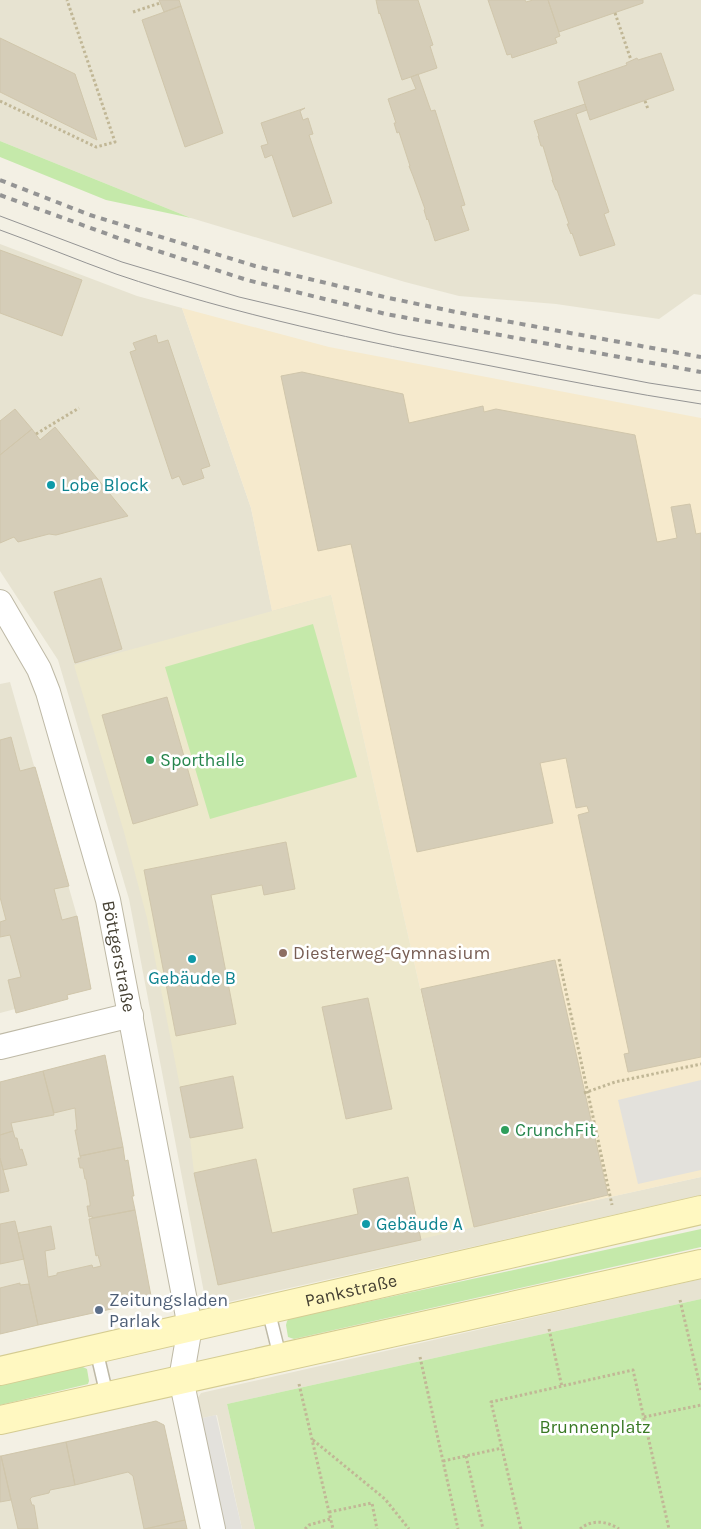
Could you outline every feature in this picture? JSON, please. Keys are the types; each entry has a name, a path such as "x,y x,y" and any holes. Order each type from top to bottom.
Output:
{"main road":[{"name":"Pankstraße","path":"0,1371 701,1210"},
{"path":"0,1420 701,1264"}],"street":[{"name":"Böttgerstraße","path":"0,602 39,668 48,692 108,900 190,1327"},
{"path":"0,1047 131,1015"},
{"path":"190,1327 181,1379 214,1529"}],"lane":[{"path":"268,1309 280,1357"},
{"path":"96,1349 107,1396"}],"path":[{"path":"0,101 96,147 115,142 67,0"},
{"path":"133,12 160,3"},
{"path":"615,13 631,60"},
{"path":"645,101 648,110"},
{"path":"36,434 79,408"},
{"path":"559,959 586,1092 612,1206"},
{"path":"586,1092 615,1082 701,1064"},
{"path":"680,1300 701,1390"},
{"path":"549,1329 562,1387"},
{"path":"420,1357 458,1529"},
{"path":"520,1529 491,1402 633,1370 669,1529"},
{"path":"299,1384 333,1529"},
{"path":"644,1417 701,1405"},
{"path":"312,1440 385,1499 409,1529"},
{"path":"443,1461 502,1448"},
{"path":"466,1456 483,1529"},
{"path":"329,1512 372,1503 377,1529"},
{"path":"304,1529 309,1525 330,1519"},
{"path":"580,1529 593,1522 602,1522 612,1524 619,1529"}],"shaded area":[{"path":"0,0 701,0 701,295 694,294 659,319 556,304 459,296 405,282 191,218 0,141"},
{"name":"Diesterweg-Gymnasium","path":"0,244 137,296 182,308 251,508 272,610 331,595 473,1227 701,1177 701,1195 219,1304 205,1298 129,899 58,660 0,571"},
{"path":"182,308 329,347 701,418 701,1177 474,1227 331,595 272,611 251,508"},
{"name":"Diesterweg-Gymnasium","path":"331,595 474,1227 218,1285 194,1173 190,1138 147,918 124,832 74,665"},
{"path":"10,682 77,916 91,989 0,1013 0,684"},
{"path":"105,1055 151,1296 148,1301 0,1334 0,1082"},
{"path":"701,1080 701,1170 638,1184 618,1100"},
{"path":"701,1279 701,1299 227,1404 255,1529 242,1529 217,1415 198,1419 195,1402 201,1393"},
{"path":"216,1415 242,1529 223,1529 198,1419"},
{"path":"156,1421 164,1425 187,1529 0,1529 0,1456"}],"green space":[{"path":"0,141 191,218 106,200 0,157"},
{"path":"313,624 357,777 210,819 165,667"},
{"path":"701,1229 701,1247 294,1339 288,1337 286,1325 289,1319"},
{"name":"Brunnenplatz","path":"701,1299 701,1529 255,1529 227,1404"},
{"path":"81,1366 87,1369 88,1384 0,1405 0,1385"}],"building":[{"path":"159,0 179,0 181,6 164,12"},
{"path":"376,0 418,0 433,45 430,46 437,68 402,80"},
{"path":"488,0 525,0 526,2 548,0 560,36 555,38 557,43 512,58 511,54 507,55"},
{"path":"548,0 643,0 643,3 559,32"},
{"path":"181,6 223,133 185,147 142,20"},
{"path":"0,38 75,74 97,140 0,92"},
{"path":"661,53 674,90 590,120 578,82 627,65 626,63 637,58 638,60"},
{"path":"418,74 431,111 435,110 465,205 461,206 469,230 435,241 399,132 397,133 394,123 396,123 388,99 416,89 411,77"},
{"path":"585,104 587,110 576,114 609,212 604,214 615,245 580,256 552,180 534,121"},
{"path":"305,108 300,111 303,120 308,118 313,134 309,135 332,203 293,217 272,155 265,158 261,146 268,144 261,123"},
{"path":"0,250 82,280 62,336 0,313"},
{"path":"156,335 158,343 168,340 210,466 201,469 204,478 183,485 179,476 172,479 130,352 136,350 133,343"},
{"path":"302,372 403,394 409,423 483,406 484,412 496,409 635,435 657,542 677,538 671,507 690,504 696,534 701,533 701,1057 628,1072 624,1054 629,1053 578,815 589,812 587,806 576,808 566,758 540,763 553,823 417,852 351,544 318,551 281,376"},
{"path":"15,409 32,429 0,455 0,421"},
{"name":"Lobe Block","path":"55,427 128,516 56,535 49,534 18,542 14,537 0,543 0,455 32,429 40,440"},
{"path":"101,578 122,649 75,663 54,592"},
{"name":"Sporthalle","path":"167,697 198,805 133,824 102,715"},
{"path":"11,737 20,771 35,767 69,886 54,889 62,920 77,916 91,989 67,995 68,999 16,1013 8,980 21,977 10,935 0,937 0,922 6,920 0,897 0,740"},
{"name":"Gebäude B","path":"286,842 295,889 264,895 262,885 211,895 236,1024 176,1036 144,870"},
{"path":"555,960 608,1195 474,1227 421,989"},
{"path":"368,998 392,1109 346,1119 322,1007"},
{"path":"105,1055 123,1147 80,1156 75,1130 77,1130 75,1108 54,1113 43,1071"},
{"path":"43,1071 54,1115 11,1123 13,1131 0,1135 0,1082"},
{"path":"233,1076 243,1128 190,1138 180,1087"},
{"path":"13,1131 27,1165 3,1170 0,1158 0,1135"},
{"path":"123,1147 125,1161 128,1160 135,1210 89,1217 87,1206 90,1206 90,1203 86,1179 83,1168 80,1168 78,1158"},
{"path":"0,1158 9,1191 0,1193"},
{"name":"Gebäude A","path":"256,1159 272,1233 358,1214 353,1189 408,1177 421,1240 218,1285 194,1173"},
{"path":"135,1210 151,1296 148,1301 38,1325 18,1233 51,1226 55,1249 45,1251 48,1277 92,1265 93,1268 101,1266 98,1255 96,1256 89,1219"},
{"path":"15,1221 24,1259 0,1264 0,1224"},
{"path":"20,1283 20,1285 29,1284 38,1325 0,1334 0,1288"},
{"path":"156,1421 164,1425 185,1520 144,1529 133,1476 128,1472 75,1485 66,1442"},
{"path":"66,1442 75,1485 50,1490 49,1493 32,1497 30,1499 32,1505 34,1505 38,1529 18,1529 1,1456"},
{"path":"0,1456 11,1500 0,1502"},
{"path":"185,1520 187,1529 145,1529"}],"tram line":[{"path":"0,216 122,262 239,297 396,334 649,383 701,391"},
{"path":"0,230 161,289 299,326 593,386 701,404"}],"railway":[{"path":"0,180 90,215 255,266 456,312 701,357"},
{"path":"0,195 121,239 247,280 386,314 701,372"}],"place":[{"name":"Lobe Block","path":"51,485"},
{"name":"Sporthalle","path":"150,760"},
{"name":"Diesterweg-Gymnasium","path":"283,953"},
{"name":"Gebäude B","path":"192,959"},
{"name":"CrunchFit","path":"505,1130"},
{"name":"Gebäude A","path":"366,1224"},
{"name":"Zeitungsladen Parlak","path":"99,1310"}]}
